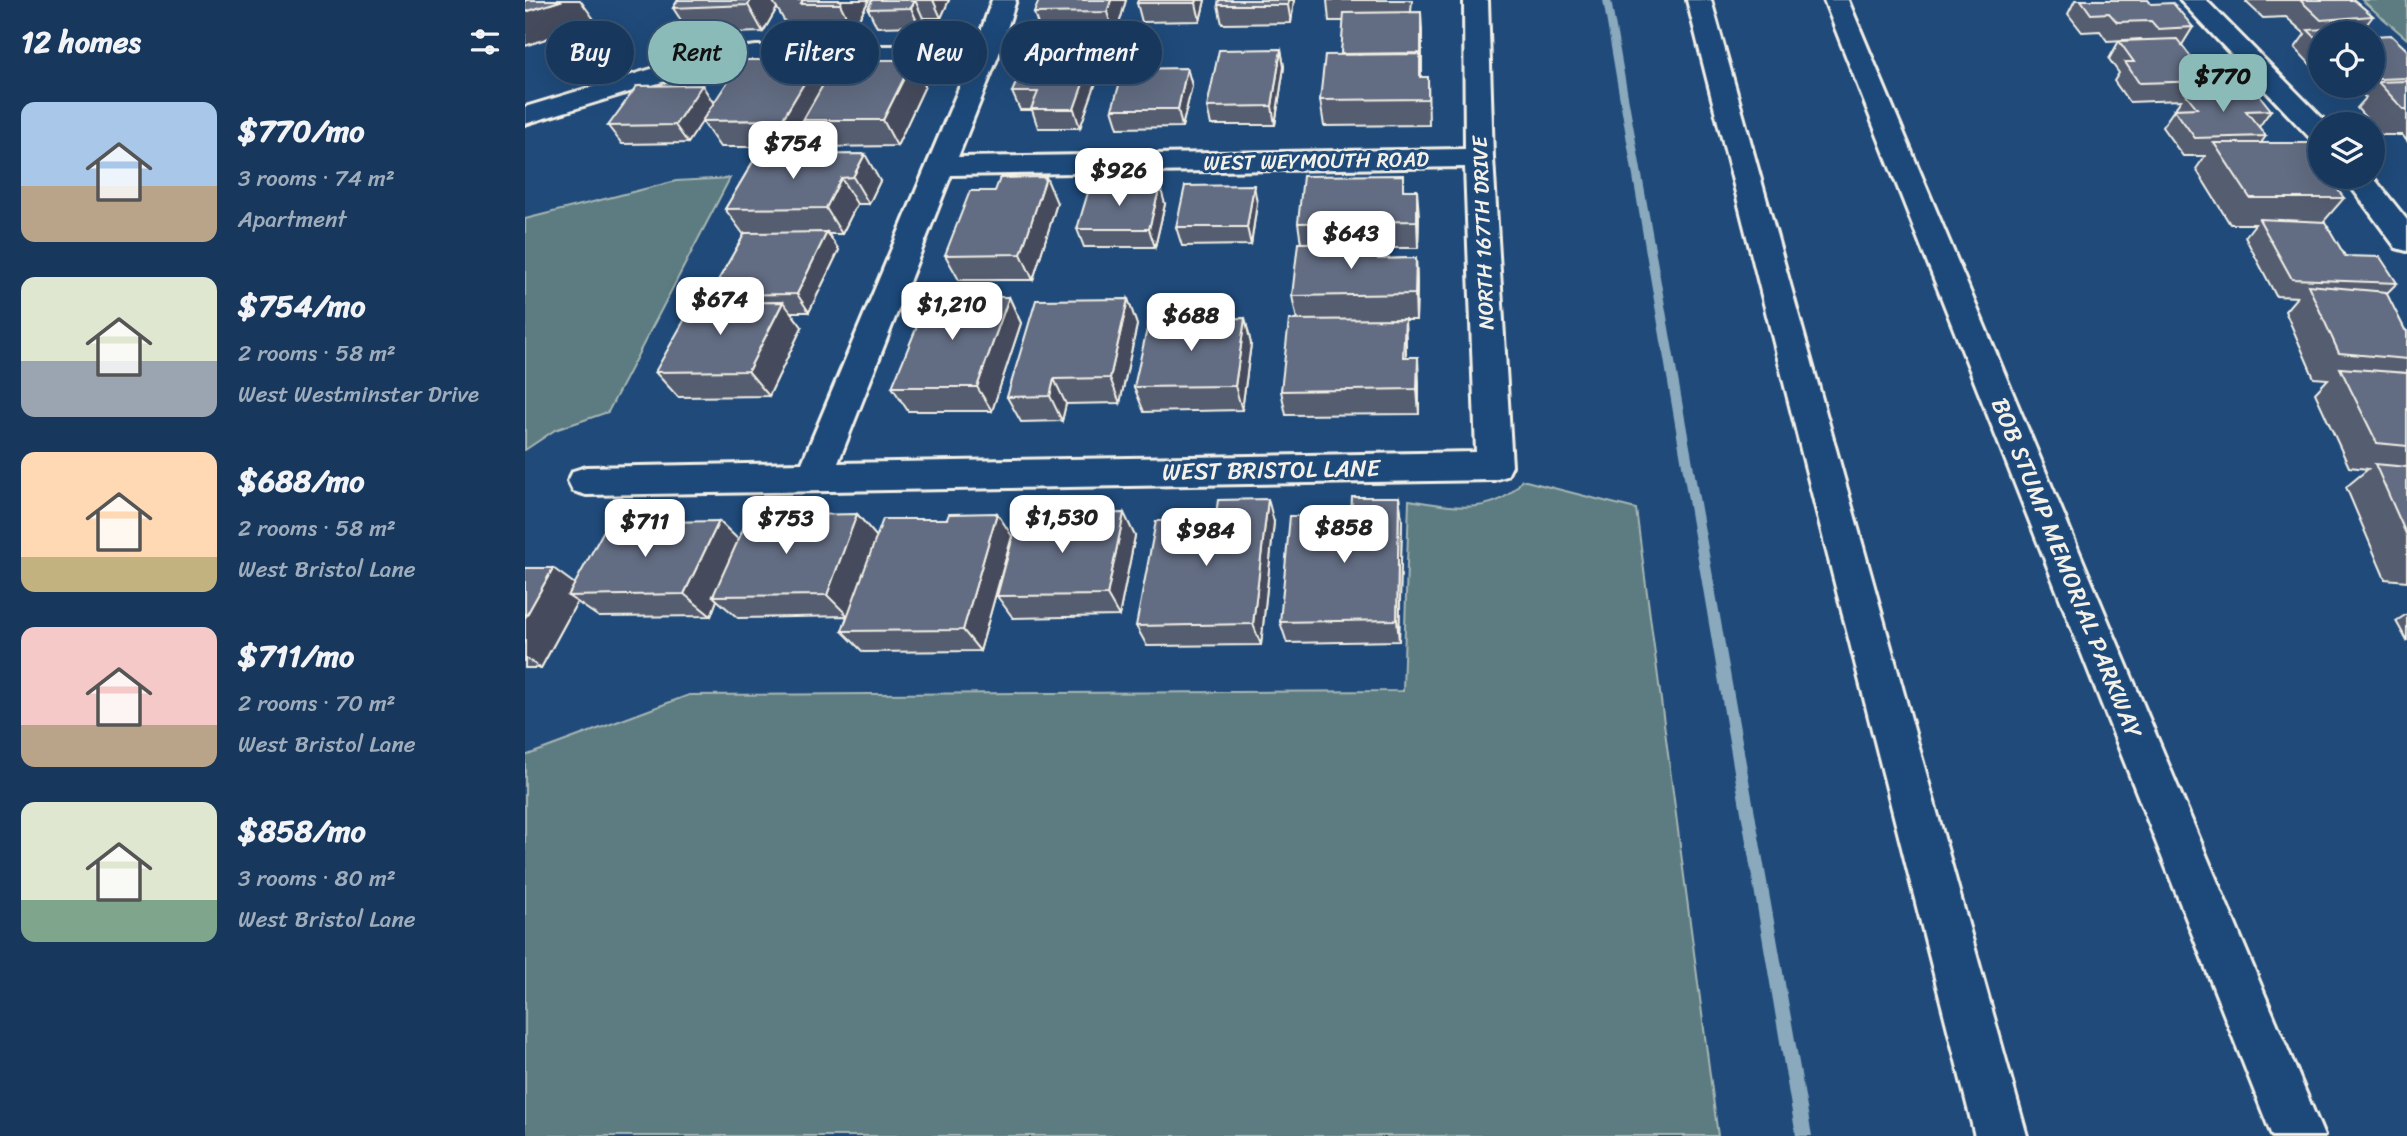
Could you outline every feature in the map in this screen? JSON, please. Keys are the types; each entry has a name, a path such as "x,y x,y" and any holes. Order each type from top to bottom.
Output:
{"main road":[{"path":"987,51 1004,0"},
{"name":"NORTH 167TH DRIVE","path":"1476,0 1479,158 1494,466"},
{"path":"1699,0 2001,1136"},
{"name":"BOB STUMP MEMORIAL PARKWAY","path":"1836,0 2298,1136"},
{"path":"2192,0 2308,120"},
{"path":"525,116 708,60 756,54 893,54"},
{"path":"814,478 974,84"},
{"name":"WEST WEYMOUTH ROAD","path":"942,166 1479,158"},
{"path":"2367,189 2407,241"},
{"name":"WEST BRISTOL LANE","path":"586,481 1494,466"}],"green space":[{"path":"2362,0 2407,0 2407,39"},
{"path":"730,178 608,412 555,430 525,450 525,219 676,181"},
{"path":"1522,480 1636,509 1718,1136 525,1136 525,756 689,695 1403,691 1409,500 1439,505 1485,505 1512,492"}],"building":[{"path":"525,0 563,0 525,12"},
{"path":"678,0 751,0 748,5 673,8"},
{"path":"803,0 842,0 840,4 801,4"},
{"path":"872,0 915,0 911,8 868,9"},
{"path":"1039,0 1111,0 1107,12 1034,13"},
{"path":"1138,0 1197,0 1196,3 1137,3"},
{"path":"1219,0 1289,0 1288,5 1218,5"},
{"path":"2081,0 2148,0 2151,4 2173,3 2193,27 2158,29 2151,21 2117,22 2109,13 2091,14"},
{"path":"2300,0 2354,0 2373,16 2321,20"},
{"path":"1421,12 1421,53 1341,54 1344,13"},
{"path":"2385,35 2391,35 2407,50 2407,78 2385,79"},
{"path":"2177,39 2194,61 2227,60 2244,80 2139,83 2125,62 2134,62 2119,41"},
{"path":"1281,49 1272,106 1207,107 1219,50"},
{"path":"1420,54 1420,77 1428,77 1428,99 1320,100 1325,55"},
{"path":"747,60 761,60 761,84 804,84 782,120 702,121 726,84 747,84"},
{"path":"879,60 893,60 893,84 901,84 883,120 803,120 824,84 879,84"},
{"path":"1162,68 1187,68 1178,109 1112,109 1120,84 1162,84"},
{"path":"2407,81 2407,109 2403,109 2385,90 2385,82"},
{"path":"1015,84 1083,84 1074,109 1031,109 1038,92 1012,92"},
{"path":"702,85 675,125 608,126 637,86"},
{"path":"2256,91 2271,110 2246,111 2266,136 2195,138 2174,109 2197,108 2185,93"},
{"path":"2214,143 2308,143 2308,189 2337,189 2344,198 2250,198"},
{"path":"865,154 853,177 841,178 826,208 725,209 757,155"},
{"path":"1403,175 1403,190 1417,190 1417,221 1298,223 1303,176"},
{"path":"1046,177 1021,254 945,255 970,191 995,191 1000,178"},
{"path":"1254,185 1247,227 1176,227 1185,186"},
{"path":"1090,186 1160,186 1149,229 1077,229"},
{"path":"2259,219 2325,222 2345,256 2380,257 2397,283 2292,279"},
{"path":"827,232 797,294 710,295 745,233"},
{"path":"1379,242 1378,259 1416,258 1415,294 1292,296 1298,243"},
{"path":"2308,285 2386,292 2407,331 2407,359 2339,353"},
{"path":"929,297 1009,297 977,387 892,387"},
{"path":"1128,299 1110,378 1054,379 1050,396 1007,397 1036,300"},
{"path":"783,302 748,371 655,372 694,303"},
{"path":"1245,318 1235,386 1134,387 1149,320"},
{"path":"1405,319 1403,357 1418,357 1417,389 1281,391 1289,320"},
{"path":"2340,368 2407,373 2407,446 2377,443"},
{"path":"2375,464 2407,467 2407,536"},
{"path":"1352,497 1399,497 1397,620 1280,622 1290,516 1351,516"},
{"path":"1268,499 1253,624 1136,626 1156,521 1215,521 1218,500"},
{"path":"997,513 963,630 842,631 883,519 947,519 949,514"},
{"path":"1124,513 1107,595 997,596 1019,514"},
{"path":"857,514 827,595 713,596 749,516"},
{"path":"719,521 684,594 568,596 608,523"},
{"path":"525,568 553,568 525,618"}],"waterway":[{"path":"1607,0 1804,1136"}]}
